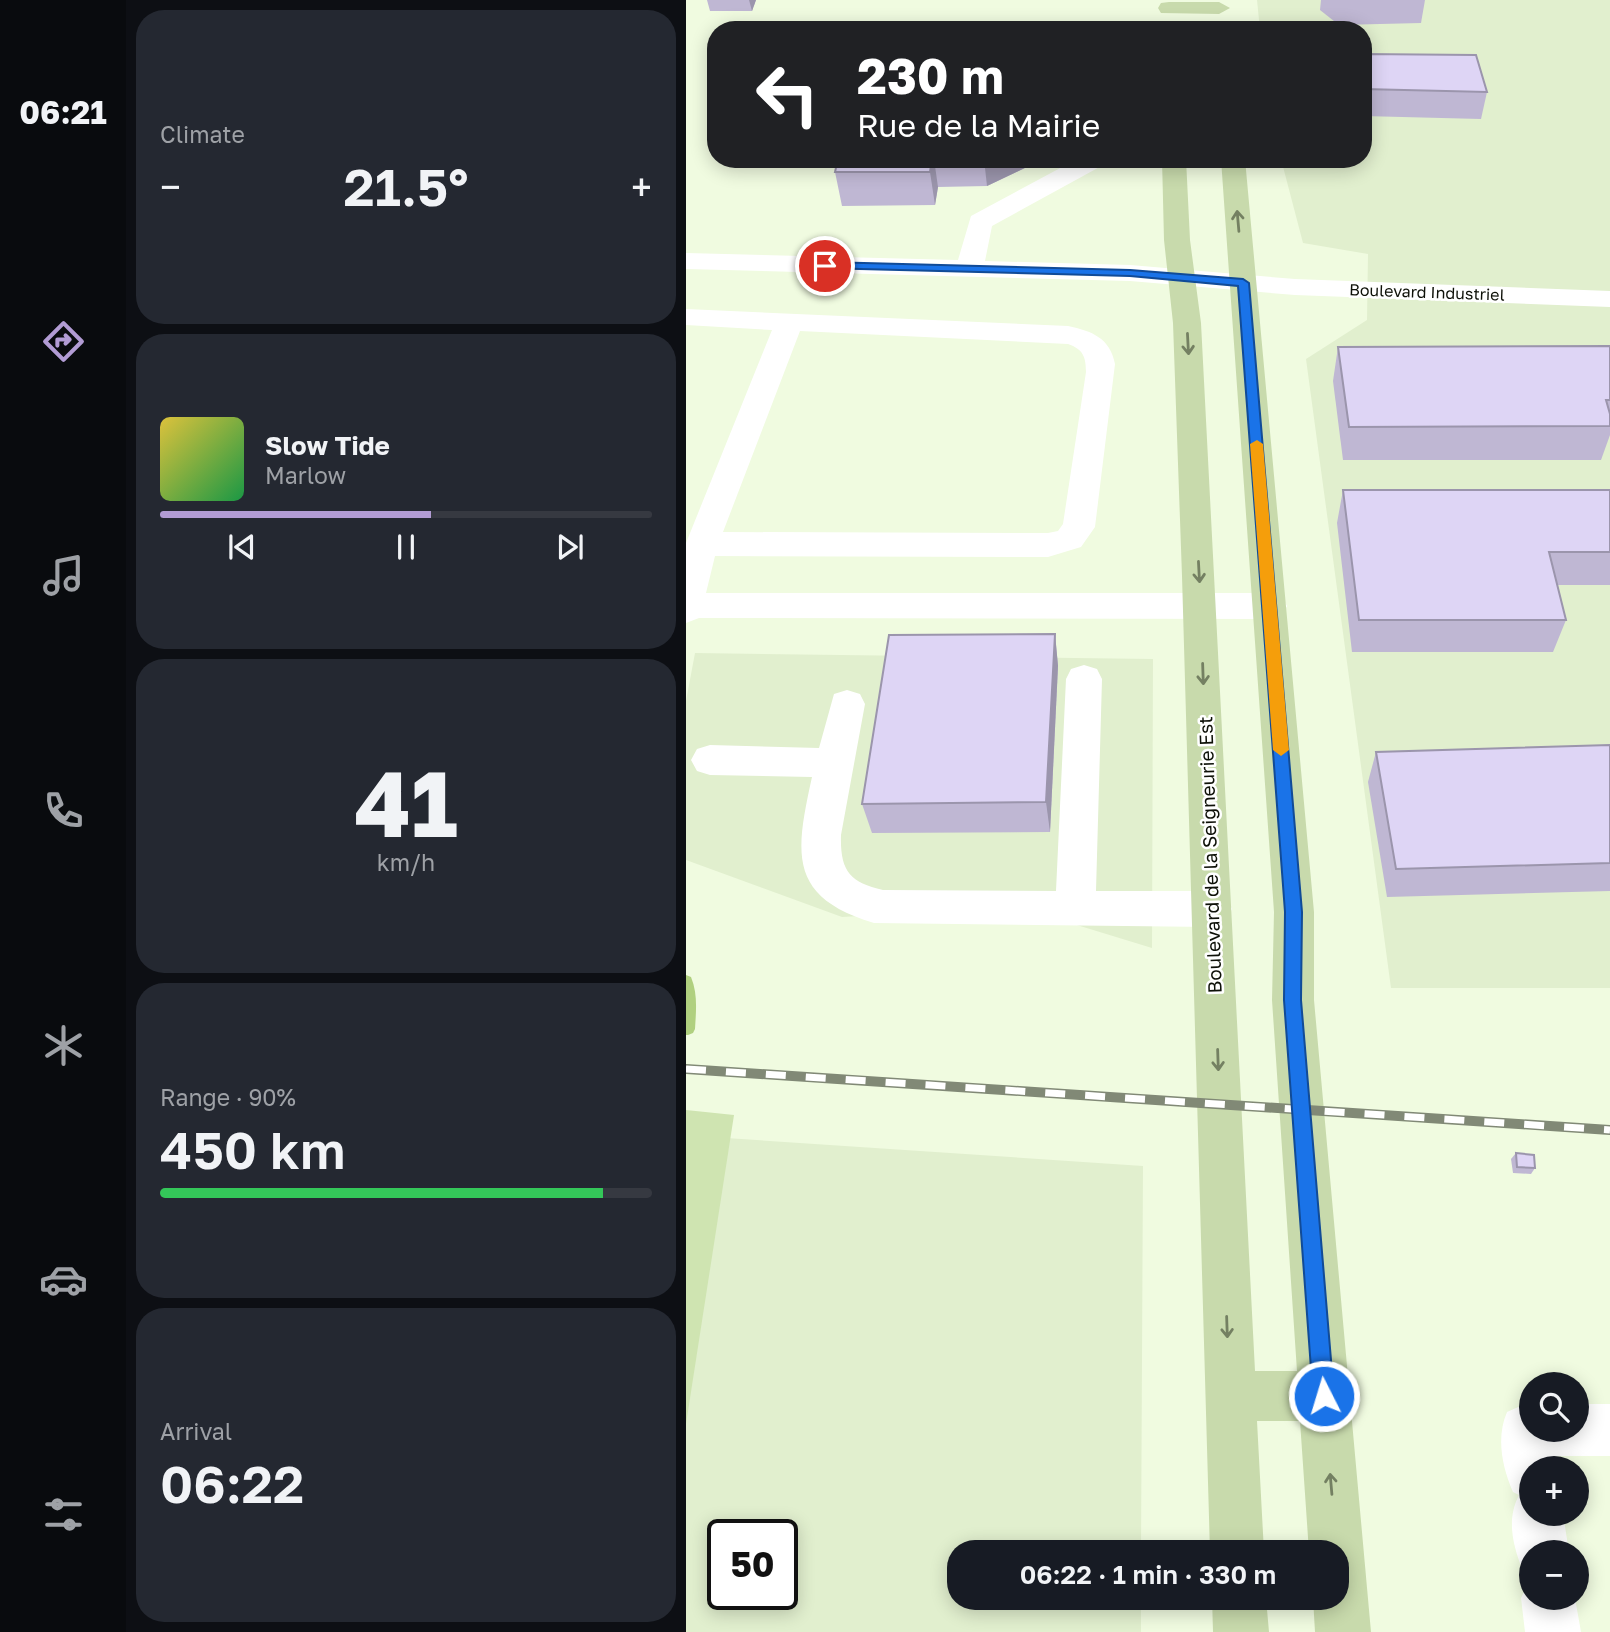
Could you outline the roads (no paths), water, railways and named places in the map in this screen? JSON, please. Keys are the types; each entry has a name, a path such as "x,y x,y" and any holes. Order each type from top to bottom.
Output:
{"main road":[{"path":"1169,13 1220,13"},
{"name":"Boulevard de la Seigneurie Est","path":"1174,168 1180,276 1187,323 1201,606 1236,1540"},
{"path":"1234,168 1294,912 1293,1000 1335,1540"},
{"path":"1230,1396 1324,1396"},
{"path":"1240,1610 1241,1632"},
{"path":"1341,1610 1343,1632"}],"street":[{"path":"969,270 980,222 1079,168"},
{"name":"Boulevard Industriel","path":"686,261 1180,276 1243,283 1610,299"},
{"path":"686,317 1068,335 1092,344 1099,355 1101,372 1079,527 1069,539 1048,545 702,544"},
{"path":"789,323 693,569 687,607 1270,606"},
{"path":"1075,909 1084,679"},
{"path":"847,705 820,855 829,879 855,900 883,908 1212,908"},
{"path":"710,760 835,763"},
{"path":"1589,1430 1610,1430"},
{"path":"1550,1610 1553,1632"}],"waterway":[{"path":"686,981 690,999 688,1029"}],"railway":[{"path":"706,1070 686,1069 1610,1130"}]}
